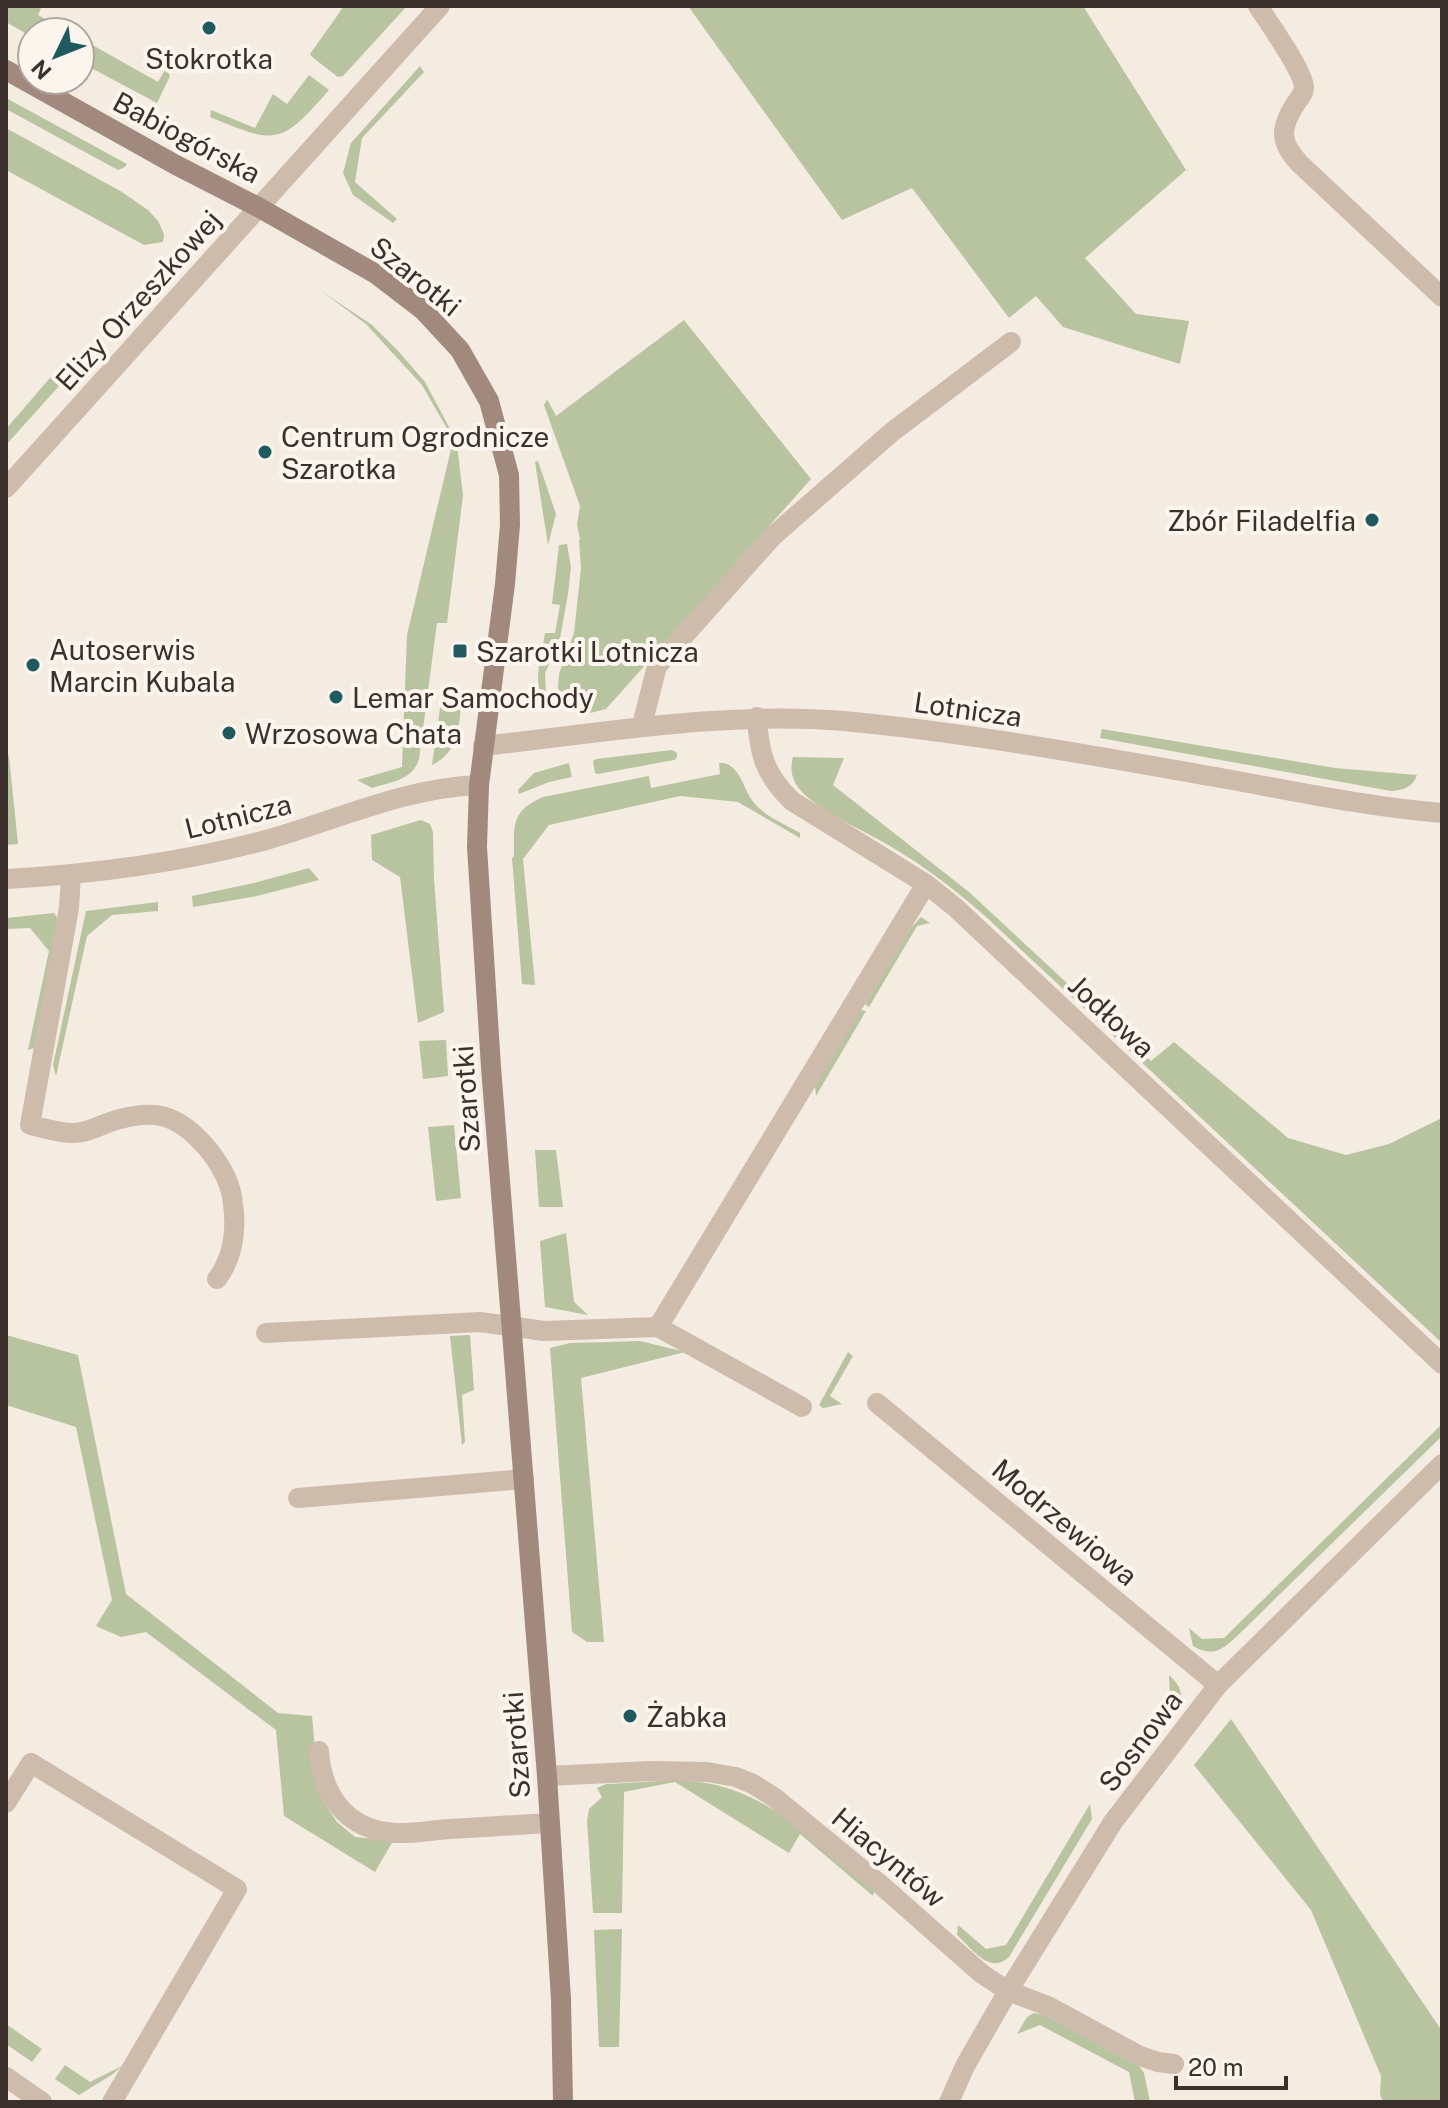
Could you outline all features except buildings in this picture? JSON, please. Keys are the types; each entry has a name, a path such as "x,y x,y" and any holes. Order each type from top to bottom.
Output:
{"street":[{"name":"Elizy Orzeszkowej","path":"6,488 440,6"},
{"path":"1258,6 1299,72 1304,86 1302,96 1285,121 1287,150 1442,297"},
{"name":"Babiogórska","path":"6,70 258,207"},
{"name":"Szarotki","path":"258,207 376,274 423,310 460,350 489,401 509,475 510,525 505,584 483,746 477,847 491,1067 547,1776 561,1999 563,2102"},
{"path":"642,725 657,666 773,536 892,432 1011,342"},
{"name":"Lotnicza","path":"483,746 642,725 757,717 842,721 1071,751 1325,797 1442,813"},
{"name":"Jodłowa","path":"757,717 762,759 778,788 792,801 926,884 956,908 1442,1364"},
{"name":"Lotnicza","path":"6,879 152,866 268,839 424,791 479,785"},
{"path":"71,875 69,908 30,1125 75,1134 118,1119 158,1115 177,1122 192,1133 219,1165 232,1193 235,1225 231,1254 217,1279"},
{"path":"658,1327 926,884"},
{"path":"266,1333 480,1322 544,1331 658,1327 802,1407"},
{"name":"Modrzewiowa","path":"877,1403 1218,1685"},
{"name":"Sosnowa","path":"949,2102 965,2066 1008,1991 1113,1822 1218,1685 1442,1464"},
{"path":"298,1498 524,1479"},
{"path":"319,1751 320,1772 330,1794 348,1817 364,1826 395,1833 549,1823"},
{"path":"6,1803 31,1763 237,1889 112,2102"},
{"name":"Hiacyntów","path":"547,1776 707,1772 736,1777 753,1784 775,1798 881,1885 982,1974 1008,1991 1048,2006 1140,2056 1174,2064"},
{"path":"6,2077 42,2102"}],"green space":[{"path":"6,6 42,6 40,16 16,16 16,28 6,22"},
{"path":"344,6 407,6 343,76 338,77 310,54"},
{"path":"688,6 1083,6 1186,170 1085,258 1136,314 1189,321 1180,364 1063,327 1036,296 1009,318 912,188 842,220"},
{"path":"96,47 158,82 166,68 170,76 157,103 96,71"},
{"path":"420,66 424,72 362,138 355,182 397,219 393,223 353,195 343,173 351,143"},
{"path":"309,75 329,90 300,121 277,135 250,132 210,117 211,110 255,128 273,94 287,104"},
{"path":"6,98 127,164 118,170 6,109"},
{"path":"6,128 122,192 148,210 158,221 164,234 163,242 144,245 6,170"},
{"path":"321,291 372,325 399,352 425,382 449,432 422,385 366,324"},
{"path":"684,320 811,479 606,709 590,713 590,707 566,710 560,704 558,686 559,674 574,633 581,568 577,525 580,506 544,405 547,399 556,416"},
{"path":"62,364 70,370 68,376 6,445 6,429"},
{"path":"452,445 457,445 463,495 447,623 437,623 419,759 407,776 372,788 357,780 402,767 407,635"},
{"path":"538,461 556,514 548,545 535,462"},
{"path":"567,544 571,567 568,594 559,644 545,673 546,696 541,696 538,673 545,633 555,633 560,605 552,604 559,545"},
{"path":"441,701 461,704 459,723 452,747 432,765"},
{"path":"1102,729 1335,768 1417,775 1407,787 1391,791 1100,738"},
{"path":"672,750 677,753 674,760 595,773 593,761 596,759"},
{"path":"6,753 9,756 18,844 6,845"},
{"path":"793,757 844,758 833,785 969,892 1151,1061 1174,1042 1288,1138 1346,1155 1389,1144 1442,1118 1442,1343 984,915 915,862 805,795 793,778"},
{"path":"569,763 572,777 519,794 518,790 534,773"},
{"path":"719,763 731,766 752,800 774,819 800,833 800,838 738,802 680,796 549,825 523,859 535,985 522,984 512,858 516,820 525,808 543,797 649,776 651,788 720,774"},
{"path":"421,820 430,824 433,832 444,1012 418,1023 400,877 372,860 371,835"},
{"path":"309,868 319,880 257,896 193,907 192,896"},
{"path":"158,902 158,911 112,915 87,936 56,1076 53,1065 86,911"},
{"path":"54,913 58,919 34,1048 28,1050 49,951 30,928 6,929 6,918"},
{"path":"921,917 930,923 917,926 869,1007 865,1004 910,929"},
{"path":"860,1010 866,1011 816,1096 815,1086"},
{"path":"446,1040 448,1076 423,1079 419,1041"},
{"path":"454,1125 461,1198 436,1201 428,1127"},
{"path":"535,1150 556,1150 563,1207 539,1207"},
{"path":"566,1233 574,1302 588,1315 545,1307 540,1241"},
{"path":"6,1335 78,1355 126,1594 278,1713 312,1716 323,1801 337,1822 355,1837 393,1841 375,1872 284,1816 276,1730 146,1632 121,1637 96,1626 112,1600 76,1427 6,1405"},
{"path":"470,1335 474,1390 462,1395 465,1442 462,1445 450,1336"},
{"path":"640,1341 685,1352 581,1378 604,1642 587,1642 572,1632 550,1348 570,1343"},
{"path":"848,1352 853,1356 830,1396 842,1404 823,1408 819,1405"},
{"path":"1442,1424 1442,1436 1234,1639 1215,1651 1193,1646 1189,1628 1202,1639 1224,1638"},
{"path":"1169,1675 1178,1686 1181,1699 1148,1743 1136,1745 1170,1701"},
{"path":"1231,1719 1442,2031 1442,2102 1383,2102 1381,2076 1311,1910 1194,1765"},
{"path":"686,1781 711,1784 757,1800 818,1843 874,1891 873,1896 800,1834 789,1853 675,1782 624,1792 622,1913 593,1913 587,1820 589,1809 602,1797 597,1788 606,1784"},
{"path":"1090,1804 1092,1819 1009,1957 995,1963 975,1953 957,1935 958,1925 986,1949 1006,1945"},
{"path":"622,1929 619,2047 599,2047 594,1930"},
{"path":"1034,2013 1042,2014 1140,2067 1150,2102 1135,2102 1129,2072 1040,2025 1017,2034 1027,2017"},
{"path":"6,2024 42,2049 32,2062 6,2044"},
{"path":"65,2065 90,2082 122,2066 79,2095 55,2079"}],"place":[{"name":"Stokrotka","path":"209,28"},
{"name":"Centrum Ogrodnicze Szarotka","path":"265,452"},
{"name":"Zbór Filadelfia","path":"1372,520"},
{"name":"Szarotki Lotnicza","path":"460,651"},
{"name":"Autoserwis Marcin Kubala","path":"33,665"},
{"name":"Lemar Samochody","path":"336,697"},
{"name":"Wrzosowa Chata","path":"229,733"},
{"name":"Żabka","path":"630,1716"}]}
